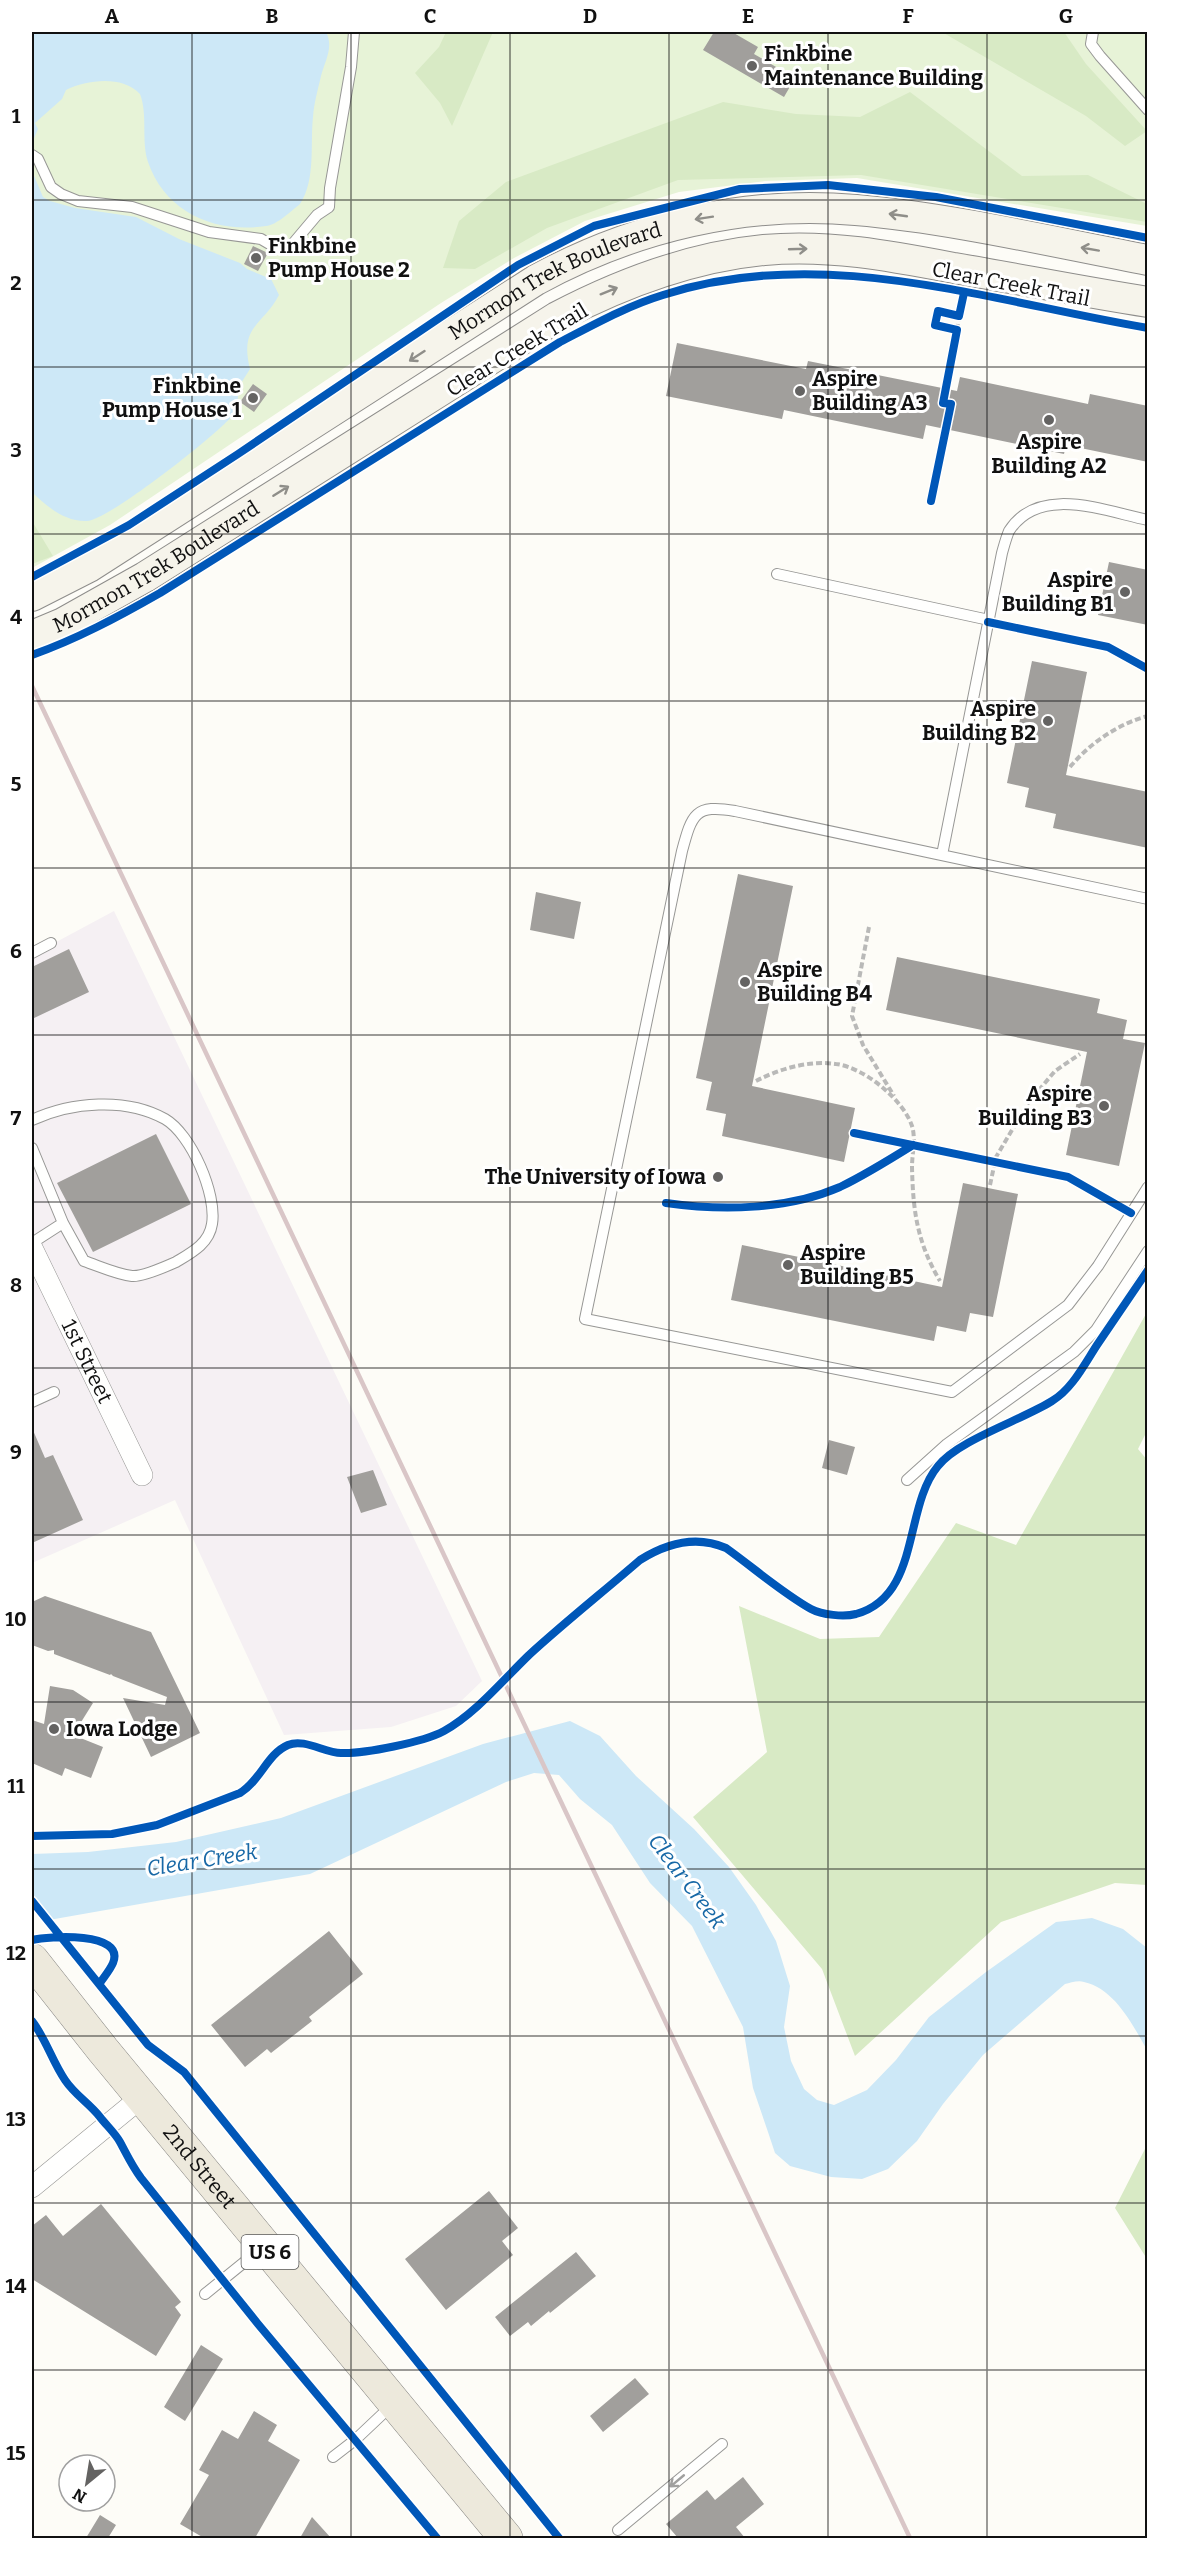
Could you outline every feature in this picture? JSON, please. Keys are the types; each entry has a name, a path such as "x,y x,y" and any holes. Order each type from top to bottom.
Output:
{"main road":[{"name":"Mormon Trek Boulevard","path":"32,596 89,567 536,280 572,260 631,237 694,220 748,211 804,208 855,210 925,219 1148,260"},
{"name":"Mormon Trek Boulevard","path":"32,636 63,622 145,577 557,317 596,297 671,269 764,250 855,251 1148,302"},
{"name":"2nd Street","path":"33,1962 506,2538"}],"street":[{"name":"1st Street","path":"32,1248 142,1475"},
{"path":"32,2187 142,2096"}],"lane":[{"path":"32,155 38,159 51,187 78,201 132,207 209,232 261,239 273,246 290,247 317,215 329,207 330,188 351,67 354,32"},
{"path":"1093,32 1092,44 1100,56 1148,110"},
{"path":"942,855 1002,553 1009,532 1021,517 1036,507 1054,502 1148,520"},
{"path":"777,574 989,620"},
{"path":"1148,899 714,808 699,811 692,819 682,851 585,1319 952,1392 1068,1305 1098,1266 1148,1187"},
{"path":"32,953 51,943"},
{"path":"32,1120 91,1104 128,1106 166,1120 188,1141 210,1192 212,1225 199,1250 169,1265 134,1277 84,1262 63,1223 32,1149"},
{"path":"32,1243 63,1223"},
{"path":"908,1480 947,1444 1074,1352 1096,1330 1148,1251"},
{"path":"32,1402 54,1392"},
{"path":"206,2294 265,2245"},
{"path":"333,2457 395,2403"},
{"path":"618,2530 722,2444"}],"path":[{"path":"955,340 962,304"},
{"path":"949,313 959,316"},
{"path":"946,327 957,330"},
{"path":"1070,767 1085,750 1136,718 1148,716"},
{"path":"869,927 852,1016 863,1045 912,1126 913,1203 917,1229 926,1257 940,1281"},
{"path":"990,1185 995,1162 1004,1142 1028,1103 1055,1071 1080,1054"},
{"path":"756,1081 772,1072 806,1065 837,1064 881,1085 897,1102"},
{"path":"903,1147 924,1148"},
{"path":"983,1160 1005,1164"}],"shaded area":[{"path":"114,911 482,1681 456,1706 391,1727 284,1735 175,1500 32,1563 32,955"}],"green space":[{"path":"32,32 1147,32 1147,226 857,178 765,181 679,192 585,221 514,258 441,303 110,525 32,568"},
{"path":"446,32 493,32 452,126 440,103 415,73 439,47"},
{"path":"942,32 1064,32 1086,64 1147,131 1125,146 1086,116"},
{"path":"910,92 1022,176 1088,175 1147,204 1147,222 861,175 678,180 547,228 475,269 443,268 459,221 506,182 723,102 796,114 860,117"},
{"path":"32,521 53,556 32,564"},
{"path":"1147,1312 1147,1431 1138,1449 1148,1461 1147,1885 1115,1883 1001,1922 855,2056 822,1969 693,1817 767,1752 739,1606 820,1639 879,1637 956,1523 1016,1545"},
{"path":"1147,2145 1147,2259 1115,2208"}],"water":[{"path":"32,32 326,32 329,49 314,107 308,184 300,204 275,223 247,228 211,222 194,216 179,206 166,194 148,162 144,111 140,94 124,84 94,82 66,90 62,99 35,123 38,129 32,143"},
{"path":"32,171 43,197 50,201 75,208 136,217 179,239 240,263 247,269 271,279 279,295 250,334 247,354 250,369 239,388 233,415 186,457 139,492 117,507 87,521 64,516 50,508 32,492"},
{"name":"Clear Creek","path":"570,1721 600,1736 636,1776 694,1829 729,1867 756,1905 776,1941 790,1986 784,2027 791,2061 804,2089 817,2100 834,2105 867,2090 896,2060 929,2017 986,1972 1056,1922 1092,1918 1123,1929 1147,1948 1147,2050 1122,2009 1105,1992 1082,1981 1065,1984 983,2055 943,2104 917,2141 888,2169 862,2179 831,2177 790,2166 775,2153 753,2088 743,2027 692,1926 650,1883 612,1825 580,1799 559,1775 534,1773 506,1782 310,1874 32,1923 32,1854 88,1852 176,1842 281,1818 483,1744"}],"pier":[{"path":"32,1893 55,1922 32,1926"}],"building":[{"name":"Finkbine Maintenance Building","path":"714,32 732,32 758,47 754,54 795,78 784,97 703,50"},
{"name":"Finkbine Pump House 2","path":"253,246 268,253 258,271 244,264"},
{"path":"677,343 806,369 808,361 957,391 960,377 1088,404 1090,394 1148,406 1148,462 1066,445 1064,454 926,425 923,439 784,410 782,419 666,396"},
{"name":"Finkbine Pump House 1","path":"253,384 267,394 254,412 240,402"},
{"name":"Aspire Building B1","path":"1109,562 1148,570 1148,625 1098,615"},
{"name":"Aspire Building B2","path":"1032,661 1087,672 1066,775 1148,792 1148,848 1053,828 1056,814 1025,807 1029,788 1007,783"},
{"name":"Aspire Building B4","path":"738,874 793,886 752,1086 855,1108 844,1162 722,1136 726,1114 706,1110 712,1082 696,1078"},
{"path":"536,892 581,902 574,939 530,930"},
{"path":"69,949 89,992 32,1019 32,967"},
{"name":"Aspire Building B3","path":"897,957 1100,999 1097,1013 1127,1020 1123,1039 1145,1043 1119,1166 1066,1155 1087,1052 886,1010"},
{"path":"156,1134 191,1204 93,1252 57,1183"},
{"name":"Aspire Building B5","path":"963,1183 1018,1194 993,1317 970,1313 966,1332 937,1326 934,1341 731,1300 742,1245 942,1287"},
{"path":"32,1428 45,1458 53,1455 83,1520 32,1543"},
{"path":"829,1440 855,1447 847,1475 822,1468"},
{"path":"373,1470 387,1505 361,1513 347,1477"},
{"path":"45,1596 151,1632 200,1733 151,1757 123,1698 165,1705 167,1697 54,1654 54,1650 48,1651 32,1645 32,1602"},
{"name":"Iowa Lodge","path":"50,1686 73,1690 93,1703 73,1735 103,1747 91,1778 65,1768 62,1776 32,1763 32,1720 44,1724"},
{"path":"329,1931 363,1974 309,2017 312,2021 271,2053 267,2049 245,2067 211,2025"},
{"path":"489,2191 518,2228 502,2241 513,2255 446,2310 405,2259"},
{"path":"101,2204 181,2302 175,2307 181,2315 156,2356 32,2279 32,2226 46,2215 63,2236"},
{"path":"576,2252 596,2276 550,2313 549,2311 531,2326 528,2322 510,2336 495,2317"},
{"path":"201,2345 223,2359 185,2421 164,2407"},
{"path":"635,2378 649,2394 603,2432 590,2416"},
{"path":"254,2411 277,2425 268,2441 300,2460 255,2538 204,2538 180,2524 209,2475 199,2470 222,2430 238,2439"},
{"path":"743,2477 764,2504 736,2527 745,2538 678,2538 666,2524 707,2490 715,2500"},
{"path":"100,2515 116,2525 108,2538 86,2538"},
{"path":"312,2517 331,2538 300,2538"}],"railway":[{"path":"32,686 910,2538"}],"cycle path":[{"path":"32,577 129,525 518,265 594,226 740,189 828,185 936,197 1148,238"},
{"name":"Clear Creek Trail","path":"32,655 97,627 160,593 560,342 623,310 663,295 723,280 784,274 844,275 967,292 1148,328"},
{"name":"Clear Creek Trail","path":"931,501 951,404 943,403 957,330 935,325 938,311 959,316 964,293"},
{"path":"988,622 1108,647 1148,669"},
{"path":"854,1133 1068,1177 1131,1213"},
{"path":"666,1203 687,1206 754,1207 820,1195 868,1172 913,1145"},
{"path":"32,1836 112,1834 157,1825 240,1793 247,1788 275,1754 294,1743 351,1753 409,1743 444,1731 478,1706 529,1655 640,1560 671,1545 704,1542 726,1548 789,1595 821,1613 851,1615 877,1604 891,1589 901,1570 927,1484 938,1466 947,1457 975,1439 1039,1408 1066,1390 1148,1270"},
{"path":"32,1901 148,2045 184,2072 559,2538"},
{"path":"32,1940 68,1937 83,1938 108,1945 114,1953 113,1963 100,1983"},
{"path":"32,2021 65,2080 116,2135 141,2178 258,2324 437,2538"}],"place":[{"name":"Finkbine Maintenance Building","path":"752,66"},
{"name":"Finkbine Pump House 2","path":"256,258"},
{"name":"Aspire Building A3","path":"800,391"},
{"name":"Finkbine Pump House 1","path":"253,398"},
{"name":"Aspire Building A2","path":"1049,420"},
{"name":"Aspire Building B1","path":"1125,592"},
{"name":"Aspire Building B2","path":"1048,721"},
{"name":"Aspire Building B4","path":"745,982"},
{"name":"Aspire Building B3","path":"1104,1106"},
{"name":"The University of Iowa","path":"718,1177"},
{"name":"Aspire Building B5","path":"788,1265"},
{"name":"Iowa Lodge","path":"54,1729"}]}
